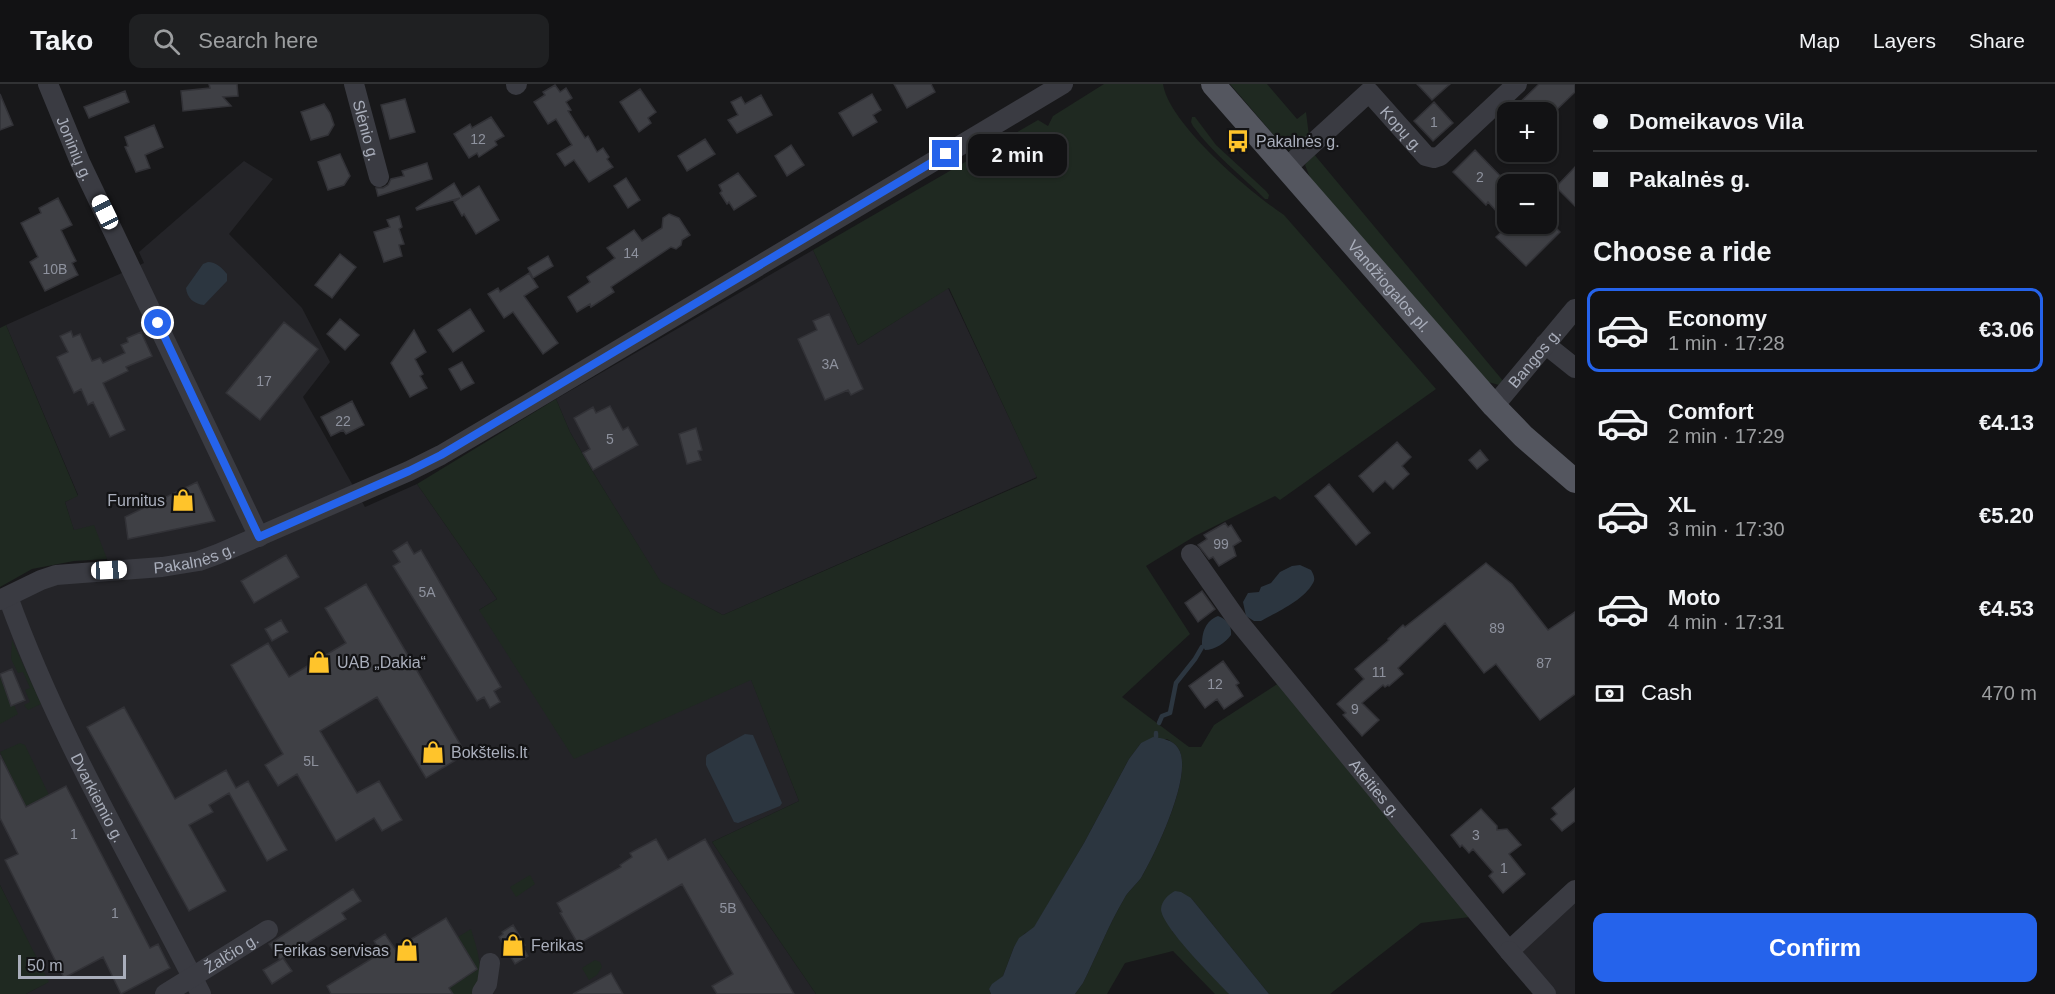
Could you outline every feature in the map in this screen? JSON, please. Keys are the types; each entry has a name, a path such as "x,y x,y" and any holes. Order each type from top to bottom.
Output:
{"main road":[{"name":"Vandžiogalos pl.","path":"1213,84 1494,406 1523,436 1575,481"}],"street":[{"name":"Joninių g.","path":"48,84 80,162 259,537"},
{"name":"Slėnio g.","path":"354,84 379,177"},
{"name":"Pakalnės g.","path":"4,599 40,580 56,575 180,565 218,554 409,471 441,455 1063,84"},
{"name":"Kopų g.","path":"1286,168 1369,92 1426,156 1434,158 1440,156 1517,84"},
{"name":"Bangos g.","path":"1494,406 1575,309"},
{"path":"1545,344 1575,368"},
{"name":"Ateities g.","path":"1191,554 1238,621 1546,994"},
{"name":"Dvarkiemio g.","path":"4,599 73,751 197,986"},
{"path":"1509,951 1575,890"},
{"name":"Žalčio g.","path":"165,994 197,986 268,930"},
{"path":"482,992 487,984 490,963"}],"shaded area":[{"path":"1104,84 1163,84 1169,100 1195,137 1232,174 1284,215 1436,389 1280,500 1275,496 1195,536 1146,566 1190,634 1122,697 1189,747 1201,747 1214,725 1285,679 1478,916 1421,923 1330,994 1269,994 1191,898 1172,931 1229,994 1215,994 1173,951 1125,963 1107,994 1075,994 1083,983 1124,899 1147,867 1171,813 1181,775 1182,760 1177,747 1167,739 1141,743 1129,759 1084,843 1034,928 1024,934 1014,947 1003,976 989,989 991,994 816,994 712,842 799,801 751,680 574,759 479,610 497,599 417,484 556,399 570,432 661,582 723,615 1037,478 949,288 858,345 813,250 1038,120 1048,126 1053,116"},
{"path":"1230,84 1267,84 1297,119 1306,112 1309,136 1291,151 1284,147"},
{"path":"1192,117 1195,117 1216,145 1266,191 1269,195 1268,199 1265,199 1209,146 1193,126"},
{"path":"1313,153 1504,382 1499,385 1488,382 1311,180 1305,165"},
{"path":"244,161 273,179 229,234 302,308 330,362 303,397 365,507 417,484 497,599 479,610 751,679 799,801 712,842 816,994 26,994 48,982 0,885 0,600 109,570 107,559 74,531 65,502 78,495 6,325 144,263 139,252"},
{"path":"813,250 858,345 948,288 1037,477 723,615 661,583 570,432 556,399"},
{"path":"208,262 216,264 227,274 227,281 204,305 192,300 186,288 203,264"},
{"path":"6,325 78,496 65,502 74,530 94,525 107,559 74,561 32,569 0,587 0,328"},
{"path":"1300,565 1311,570 1314,578 1313,583 1303,595 1261,621 1254,621 1246,616 1243,602 1248,593 1259,592 1261,587 1271,583 1280,572"},
{"path":"1218,616 1228,623 1231,635 1219,646 1205,650 1202,645 1205,628"},
{"path":"12,640 41,704 28,710 24,705 30,702 25,690 30,688 23,672 18,673 11,659"},
{"path":"0,677 11,705 14,705 18,714 0,724"},
{"path":"745,734 753,735 782,803 780,806 738,823 732,818 706,765 706,758 707,755"},
{"path":"1153,737 1170,741 1178,748 1182,759 1177,793 1155,851 1141,878 1118,909 1083,983 1075,994 991,994 989,989 1003,976 1019,938 1034,927 1084,843 1129,759 1141,743"},
{"path":"20,743 25,745 49,795 0,819 0,811 22,800 0,752"},
{"path":"530,875 535,884 516,897 510,887"},
{"path":"0,885 49,982 26,994 0,994"},
{"path":"1575,890 1575,994 1556,994 1532,965 1509,951"},
{"path":"1175,891 1191,898 1269,994 1229,994 1201,965 1163,917 1161,909 1163,903"},
{"path":"471,929 480,969 477,985 474,994 453,994 449,988 477,970 458,937"},
{"path":"595,960 600,962 602,967 597,975 589,980 582,968"}],"building":[{"path":"209,84 237,84 238,96 223,97 231,106 183,111 181,91 210,88"},
{"path":"894,84 931,84 935,92 907,108"},
{"path":"1417,84 1450,84 1432,100"},
{"path":"1539,84 1575,84 1575,92 1557,109 1557,102 1520,102"},
{"path":"555,85 560,92 566,88 572,98 566,102 571,110 568,111 585,138 588,136 597,152 603,148 613,167 589,182 574,160 565,166 557,154 572,145 556,119 548,124 534,102 545,95 543,92"},
{"path":"640,89 656,112 648,118 651,123 639,132 620,102"},
{"path":"125,91 129,102 89,118 84,107"},
{"path":"0,94 13,125 0,130"},
{"path":"872,94 881,110 873,115 877,122 853,136 839,113"},
{"path":"761,95 772,115 737,133 728,120 738,115 731,102 741,97 745,104"},
{"path":"405,99 415,132 390,139 381,105"},
{"path":"1434,102 1453,123 1433,141 1414,121"},
{"path":"324,104 334,125 328,135 311,140 301,112"},
{"path":"491,117 504,136 495,141 497,145 479,157 477,153 469,158 454,134 470,124 472,128"},
{"path":"154,125 163,147 145,155 150,168 136,172 125,147 128,146 125,137"},
{"path":"705,139 715,154 687,171 678,156"},
{"path":"791,145 804,165 787,176 775,156"},
{"path":"1475,150 1498,174 1497,212 1488,202 1486,205 1453,172"},
{"path":"340,154 350,176 344,185 328,190 318,162"},
{"path":"427,163 432,179 378,196 376,188 383,188 391,179 404,176 402,171"},
{"path":"1575,167 1575,206 1557,188"},
{"path":"738,173 756,196 734,210 720,193 722,191 719,185"},
{"path":"626,178 640,200 628,208 614,186"},
{"path":"454,183 462,197 479,186 499,220 476,234 454,202 460,198 417,210 416,208"},
{"path":"58,198 72,225 61,230 76,261 72,263 78,275 45,291 30,262 38,257 21,223 41,213 39,208"},
{"path":"669,214 679,218 690,235 682,240 681,245 676,249 671,247 611,287 614,292 591,307 590,304 577,312 568,297 590,282 587,277 615,258 607,248 634,230 642,241 662,228 663,218"},
{"path":"399,216 402,227 399,229 404,244 399,245 402,256 384,262 374,232 390,227 387,220"},
{"path":"1557,229 1560,232 1526,266 1496,237 1499,234 1557,234"},
{"path":"340,254 356,267 332,298 315,285"},
{"path":"548,256 553,266 533,278 528,268"},
{"path":"529,273 538,287 524,296 558,343 543,354 513,312 504,318 488,294 498,288 500,292"},
{"path":"470,309 484,331 453,352 438,330"},
{"path":"829,314 863,389 851,395 848,390 825,400 798,339 817,330 813,321"},
{"path":"340,319 359,335 345,350 327,334"},
{"path":"284,322 318,349 260,420 226,393"},
{"path":"414,330 426,352 415,359 423,374 420,376 427,388 410,397 391,363"},
{"path":"71,331 73,337 80,334 92,361 100,358 103,363 125,353 121,345 128,342 127,338 141,332 152,356 126,367 128,371 103,383 125,430 110,437 93,402 88,405 81,389 74,393 57,357 68,352 60,336"},
{"path":"462,362 474,383 461,390 449,369"},
{"path":"352,401 364,425 346,434 343,430 331,436 321,417"},
{"path":"610,406 623,430 628,427 638,445 593,470 583,453 590,449 574,418 593,407 596,413"},
{"path":"696,428 702,450 698,451 701,460 687,464 679,434"},
{"path":"1397,442 1411,457 1402,466 1409,474 1393,489 1385,481 1373,492 1359,476"},
{"path":"1480,450 1488,460 1477,469 1469,460"},
{"name":"Furnitus","path":"197,482 215,521 128,539 125,517"},
{"path":"1329,484 1370,533 1356,545 1315,496"},
{"path":"1225,523 1228,527 1231,525 1241,541 1233,546 1236,556 1219,566 1213,557 1209,559 1198,545 1207,539 1204,535"},
{"path":"407,542 414,554 421,550 501,687 494,691 500,702 490,708 484,697 477,701 393,566 400,562 393,551"},
{"path":"286,555 299,577 254,603 241,581"},
{"path":"1486,563 1512,584 1548,630 1575,612 1575,694 1540,720 1496,664 1484,673 1445,623 1398,668 1403,674 1389,686 1383,685 1362,703 1379,720 1362,736 1343,715 1346,713 1337,704 1364,679 1355,669 1403,625 1405,627"},
{"path":"366,584 466,754 426,778 377,697 320,731 357,793 379,781 402,820 382,831 374,818 336,841 297,774 278,786 265,765 283,754 231,665 268,643 289,677 346,643 325,608"},
{"path":"1202,591 1215,609 1198,622 1185,603"},
{"path":"281,620 288,632 272,641 265,629"},
{"path":"1223,661 1239,683 1236,685 1243,696 1224,709 1217,699 1205,708 1189,686"},
{"path":"12,669 25,700 11,706 0,674"},
{"path":"124,707 175,799 226,770 236,788 248,781 287,850 267,861 229,793 209,805 213,812 189,825 226,891 189,911 87,727"},
{"path":"0,755 26,807 66,786 150,948 158,944 170,968 121,994 103,957 64,978 5,860 18,854 0,818"},
{"path":"1575,788 1575,821 1562,831 1551,819 1557,814 1552,808"},
{"path":"1481,809 1497,826 1497,830 1507,829 1521,845 1509,854 1525,874 1503,893 1489,876 1493,872 1473,849 1469,853 1462,845 1460,847 1451,835"},
{"path":"656,839 668,860 705,839 794,994 717,994 712,986 733,974 682,884 578,944 560,913 562,912 557,903 621,867 620,865 632,857 630,853"},
{"path":"353,889 361,901 342,913 346,919 280,960 269,944"},
{"path":"446,918 477,969 449,988 453,994 331,994 327,986 381,953 374,941 385,934 395,949"},
{"path":"513,925 525,945 522,946 528,956 515,964 499,937 503,934 502,932"},
{"path":"283,958 292,971 272,984 263,970"},
{"path":"611,973 623,994 573,994"}],"waterway":[{"path":"1159,723 1162,716 1170,713 1176,683 1202,647"}],"place":[{"name":"Pakalnės g.","path":"1238,141"},
{"name":"Furnitus","path":"183,500"},
{"name":"UAB „Dakia“","path":"319,662"},
{"name":"Bokštelis.lt","path":"433,752"},
{"name":"Ferikas","path":"513,945"},
{"name":"Ferikas servisas","path":"407,950"}],"route":[{"path":"158,323 259,537 441,455 946,154"}]}
